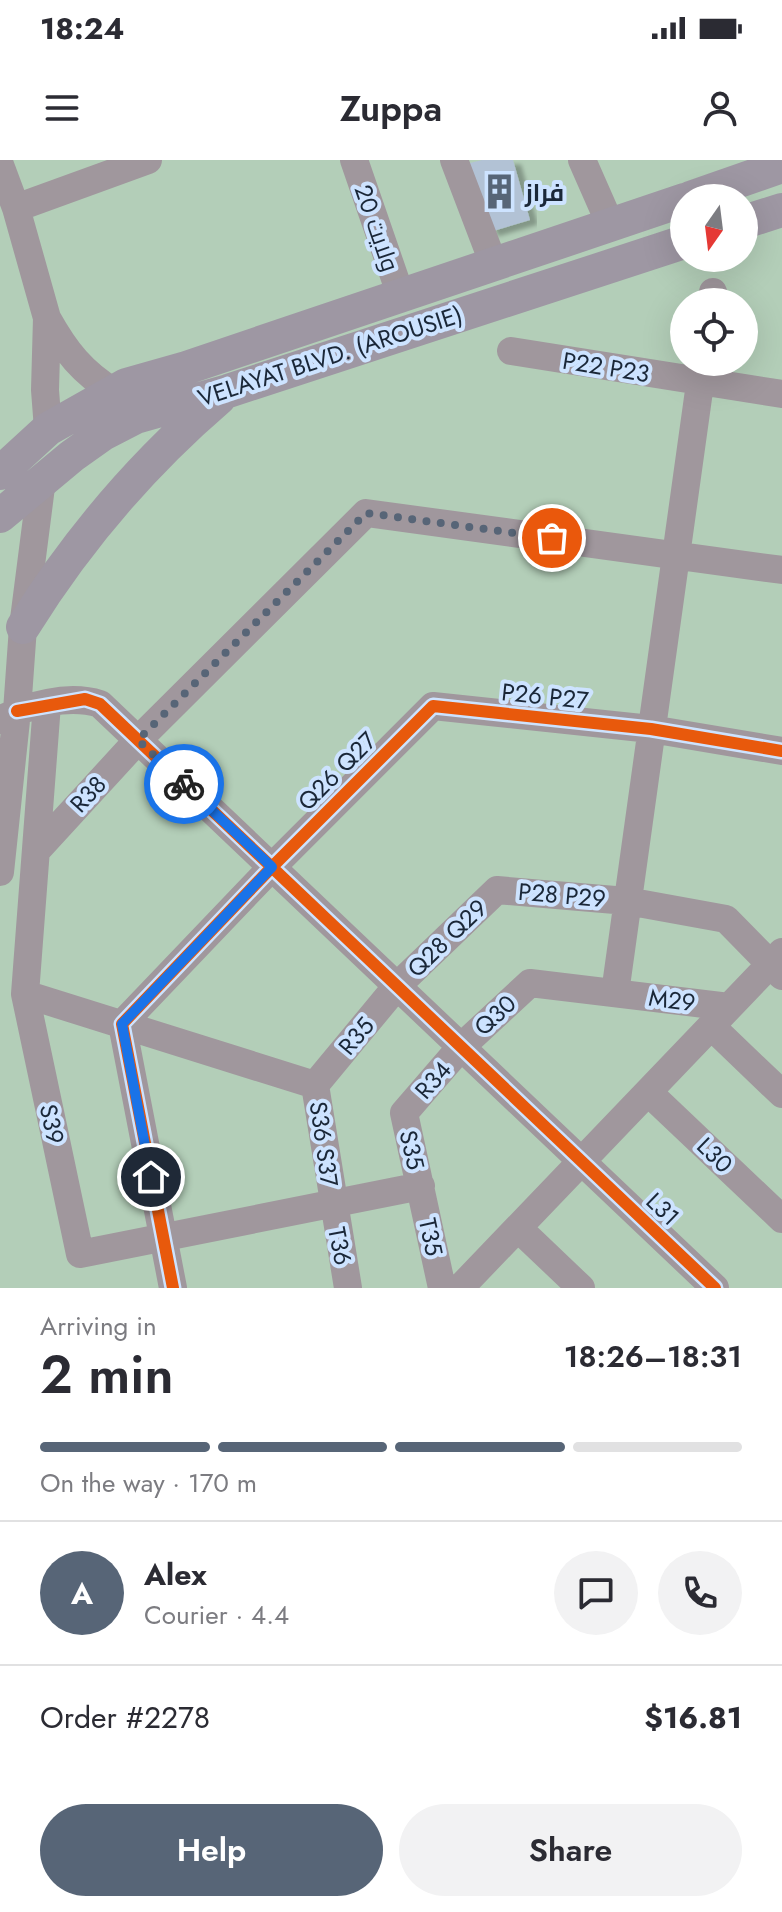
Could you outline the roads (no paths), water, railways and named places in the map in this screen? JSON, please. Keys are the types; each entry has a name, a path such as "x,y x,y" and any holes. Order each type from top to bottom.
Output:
{"main road":[{"name":"VELAYAT BLVD. (AROUSIE)","path":"730,184 782,166"},
{"name":"VELAYAT BLVD. (AROUSIE)","path":"0,473 48,429 126,385 186,368 670,205"},
{"path":"758,218 782,210"},
{"name":"VELAYAT BLVD. (AROUSIE)","path":"0,516 42,479 103,434 136,417 228,391 670,246"},
{"path":"489,267 483,288 493,303"},
{"path":"411,293 433,304 435,314 432,323"},
{"path":"23,627 72,552 130,483 228,391"},
{"path":"42,479 48,429"}],"street":[{"path":"16,208 148,160"},
{"name":"ولایت 20","path":"354,160 411,293"},
{"path":"454,160 489,267"},
{"path":"582,160 611,226"},
{"path":"0,165 16,208 47,318 89,377 114,392"},
{"path":"47,318 45,390 48,429"},
{"name":"P22 P23","path":"511,351 670,368"},
{"path":"615,993 701,376"},
{"name":"P22 P23","path":"717,376 782,394"},
{"path":"0,872 9,716 42,479"},
{"name":"R38","path":"38,849 138,740 366,513 676,554"},
{"path":"676,554 782,570"},
{"name":"L31","path":"9,716 47,704 85,699 100,704 715,1288"},
{"name":"S39","path":"47,704 25,994 80,1254 163,1238"},
{"name":"P26 P27","path":"433,706 651,729 782,751"},
{"name":"Q26 Q27","path":"122,1024 272,867 433,706"},
{"name":"P28 P29","path":"497,890 627,901 726,919 778,964"},
{"name":"Q28 Q29","path":"397,986 497,890"},
{"path":"457,1288 720,1017 778,964"},
{"name":"M29","path":"530,983 615,993 720,1017"},
{"name":"Q30","path":"461,1047 530,983"},
{"name":"R35","path":"315,1085 397,986"},
{"path":"25,994 315,1085"},
{"path":"720,1017 782,1094"},
{"path":"122,1024 173,1288"},
{"name":"R34","path":"404,1113 461,1047"},
{"name":"S36 S37","path":"315,1085 332,1204"},
{"name":"L30","path":"648,1092 782,1219"},
{"name":"S35","path":"404,1113 421,1186"},
{"path":"163,1238 421,1186"},
{"name":"T35","path":"421,1186 457,1288"},
{"name":"T36","path":"332,1204 348,1288"},
{"path":"518,1228 581,1288"}],"place":[{"name":"فراز","path":"499,192"}]}
